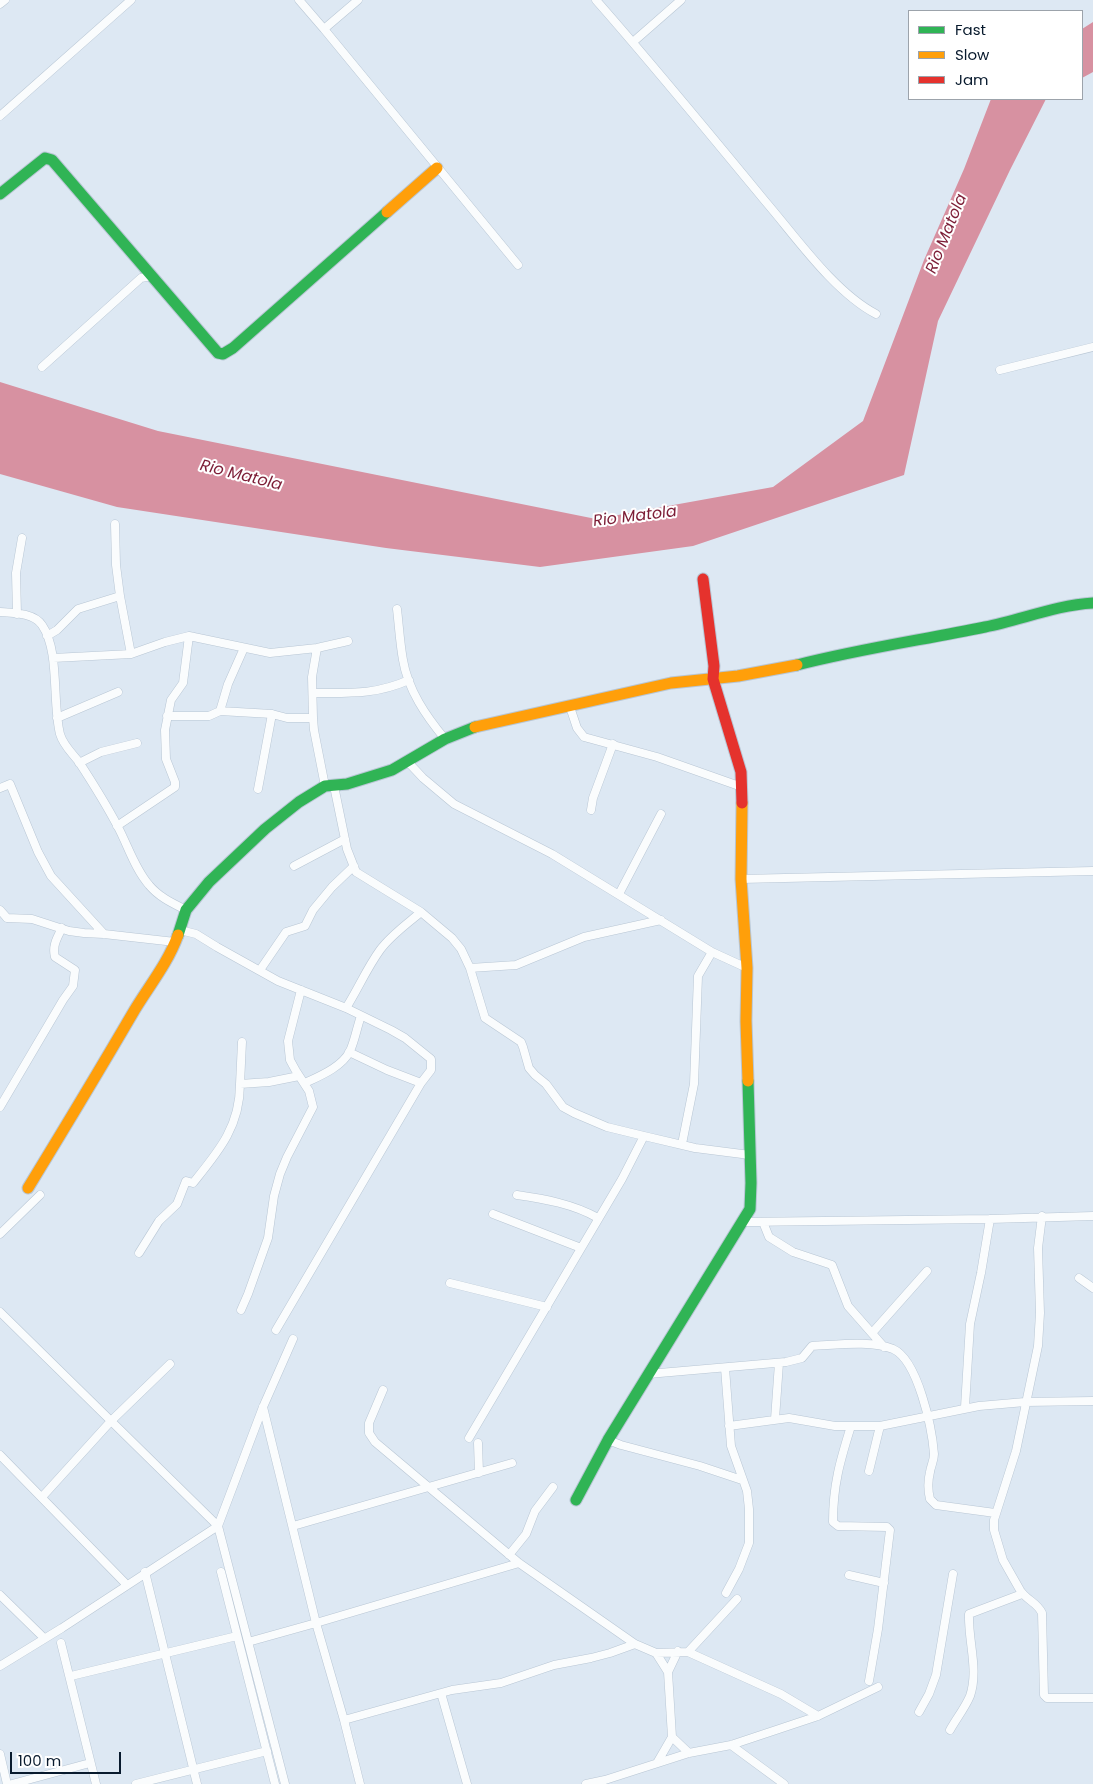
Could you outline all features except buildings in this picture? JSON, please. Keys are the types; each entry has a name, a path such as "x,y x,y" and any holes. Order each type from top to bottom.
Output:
{"street":[{"path":"0,4 5,0"},
{"path":"0,116 131,0"},
{"path":"299,0 518,265"},
{"path":"324,29 358,0"},
{"path":"596,0 825,272 862,306 876,314"},
{"path":"633,42 681,0"},
{"path":"0,194 45,158 52,160 151,276 218,352 222,354 233,348 437,168"},
{"path":"42,367 142,278 151,276"},
{"path":"1000,370 1093,347"},
{"path":"115,524 116,565 130,654"},
{"path":"17,614 16,573 22,538"},
{"path":"576,1500 608,1440 750,1209 746,1022 747,968 741,879 741,772 713,679 714,666 703,578"},
{"path":"47,636 78,609 120,596"},
{"path":"28,1188 170,954 186,910 209,882 266,829 299,802 330,786 347,784 392,770 445,739 471,728 671,683 713,679 784,668 842,653 986,627 1076,604 1093,603"},
{"path":"397,609 403,661 409,680 416,697 445,739"},
{"path":"0,612 17,614 37,620 44,628 52,658 60,736 118,826 148,884 166,901 186,910"},
{"path":"52,658 130,654 189,636 270,653 317,648 348,641"},
{"path":"118,826 175,787 175,782 166,760 165,730 171,700 183,683 189,636"},
{"path":"220,712 228,684 244,648"},
{"path":"317,648 312,677 314,730 347,849 356,872 421,912 452,938 461,950 470,968 485,1018 521,1042 529,1068 546,1084 563,1107 607,1127 682,1144 750,1155"},
{"path":"313,693 367,693 393,687 409,680"},
{"path":"57,718 118,692"},
{"path":"570,707 577,728 584,737 657,757 742,787"},
{"path":"167,716 210,716 220,712 272,714 287,718 313,718"},
{"path":"258,789 272,714"},
{"path":"79,763 101,752 137,742"},
{"path":"591,810 593,798 613,744"},
{"path":"408,762 422,778 454,804 552,854 712,952 747,968"},
{"path":"0,788 10,784 38,852 51,876 104,934"},
{"path":"619,894 661,814"},
{"path":"294,866 345,839"},
{"path":"260,970 286,932 305,926 313,910 332,887 354,866"},
{"path":"741,879 1093,871"},
{"path":"0,910 7,918 32,919 84,934 104,934 175,942"},
{"path":"346,1008 373,960 382,948 394,934 421,912"},
{"path":"470,968 516,965 584,937 661,920"},
{"path":"0,1107 73,986 75,970 55,957 53,952 53,946 62,928"},
{"path":"180,930 196,934 217,948 278,981 346,1008 405,1038 431,1059 431,1070 421,1083 276,1330"},
{"path":"682,1144 694,1084 698,976 712,952"},
{"path":"241,1310 268,1238 274,1196 280,1174 312,1107 312,1099 290,1060 288,1041 301,990"},
{"path":"240,1084 318,1077 332,1068 350,1052 361,1016"},
{"path":"139,1253 159,1221 177,1204 186,1181 193,1183 224,1142 234,1125 240,1084 242,1042"},
{"path":"350,1052 387,1070 421,1083"},
{"path":"469,1438 622,1179 644,1136"},
{"path":"0,1234 40,1195"},
{"path":"517,1195 558,1202 598,1218"},
{"path":"493,1214 581,1248"},
{"path":"1042,1216 1038,1248 1040,1314 1038,1346 1011,1469 995,1513 994,1530 1003,1560 1022,1594 1039,1607 1042,1613 1044,1695 1047,1698 1093,1698"},
{"path":"741,1222 1093,1216"},
{"path":"965,1407 970,1324 990,1219"},
{"path":"763,1222 769,1237 793,1252 832,1265 848,1306 884,1347"},
{"path":"872,1333 927,1271"},
{"path":"1079,1278 1093,1288"},
{"path":"450,1282 547,1307"},
{"path":"0,1312 218,1526 285,1784"},
{"path":"0,1666 218,1526 263,1407 293,1339"},
{"path":"648,1374 779,1363 802,1358 812,1346 864,1345 894,1350 909,1363 920,1388 934,1454 934,1462 930,1473 930,1499 936,1505 995,1513"},
{"path":"775,1419 779,1363"},
{"path":"42,1497 111,1421 170,1364"},
{"path":"725,1368 731,1446 747,1491 749,1509 749,1543 740,1570 726,1593"},
{"path":"383,1390 369,1423 369,1433 375,1442 519,1563 635,1644 656,1653 688,1652 781,1694 818,1716"},
{"path":"729,1426 789,1418 835,1426 880,1426 965,1407 1025,1402 1093,1401"},
{"path":"263,1407 316,1623 360,1784"},
{"path":"851,1426 835,1478 833,1522 838,1526 889,1528 890,1532 878,1629 869,1681"},
{"path":"869,1471 880,1426"},
{"path":"608,1440 691,1463 742,1480"},
{"path":"478,1443 479,1473"},
{"path":"0,1455 127,1584"},
{"path":"293,1526 512,1463"},
{"path":"509,1555 526,1534 535,1511 553,1487"},
{"path":"248,1642 519,1563"},
{"path":"145,1572 197,1784"},
{"path":"221,1572 275,1784"},
{"path":"919,1712 929,1694 936,1675 953,1574"},
{"path":"849,1575 884,1583"},
{"path":"950,1730 968,1700 972,1688 973,1673 969,1614 1022,1594"},
{"path":"0,1595 44,1638"},
{"path":"688,1652 736,1599"},
{"path":"71,1676 237,1636"},
{"path":"61,1643 71,1676 96,1784"},
{"path":"344,1720 452,1690 501,1683 554,1665 610,1653 635,1644"},
{"path":"668,1672 678,1652"},
{"path":"656,1653 668,1672 672,1737 657,1763"},
{"path":"590,1784 608,1782 657,1763 689,1753 731,1745 818,1716 878,1688"},
{"path":"441,1693 467,1784"},
{"path":"672,1737 689,1753"},
{"path":"731,1745 779,1783"},
{"path":"136,1784 267,1751"},
{"path":"0,1754 6,1784"},
{"path":"12,1784 90,1763"}],"water":[{"path":"1093,22 1093,72 1083,77 1083,28"},
{"name":"Rio Matola","path":"991,100 1045,100 938,321 904,475 693,546 540,567 386,548 117,507 0,474 0,382 158,431 596,519 773,487 863,421 924,260 964,169"}],"traffic: fast":[{"path":"0,194 45,158 52,160 218,353 223,354 233,348 387,212"},
{"path":"797,665 867,649 985,627 1079,604 1093,603"},
{"path":"178,935 186,910 209,882 265,829 299,802 325,786 347,784 392,770 445,739 475,727"},
{"path":"576,1500 608,1440 750,1209 748,1081"}],"traffic: slow":[{"path":"387,212 437,168"},
{"path":"475,727 671,683 738,676 797,665"},
{"path":"742,803 741,879 747,968 748,1081"},
{"path":"28,1188 134,1011 164,965 178,935"}],"traffic: jam":[{"path":"703,579 714,666 713,679 741,772 742,803"}]}
